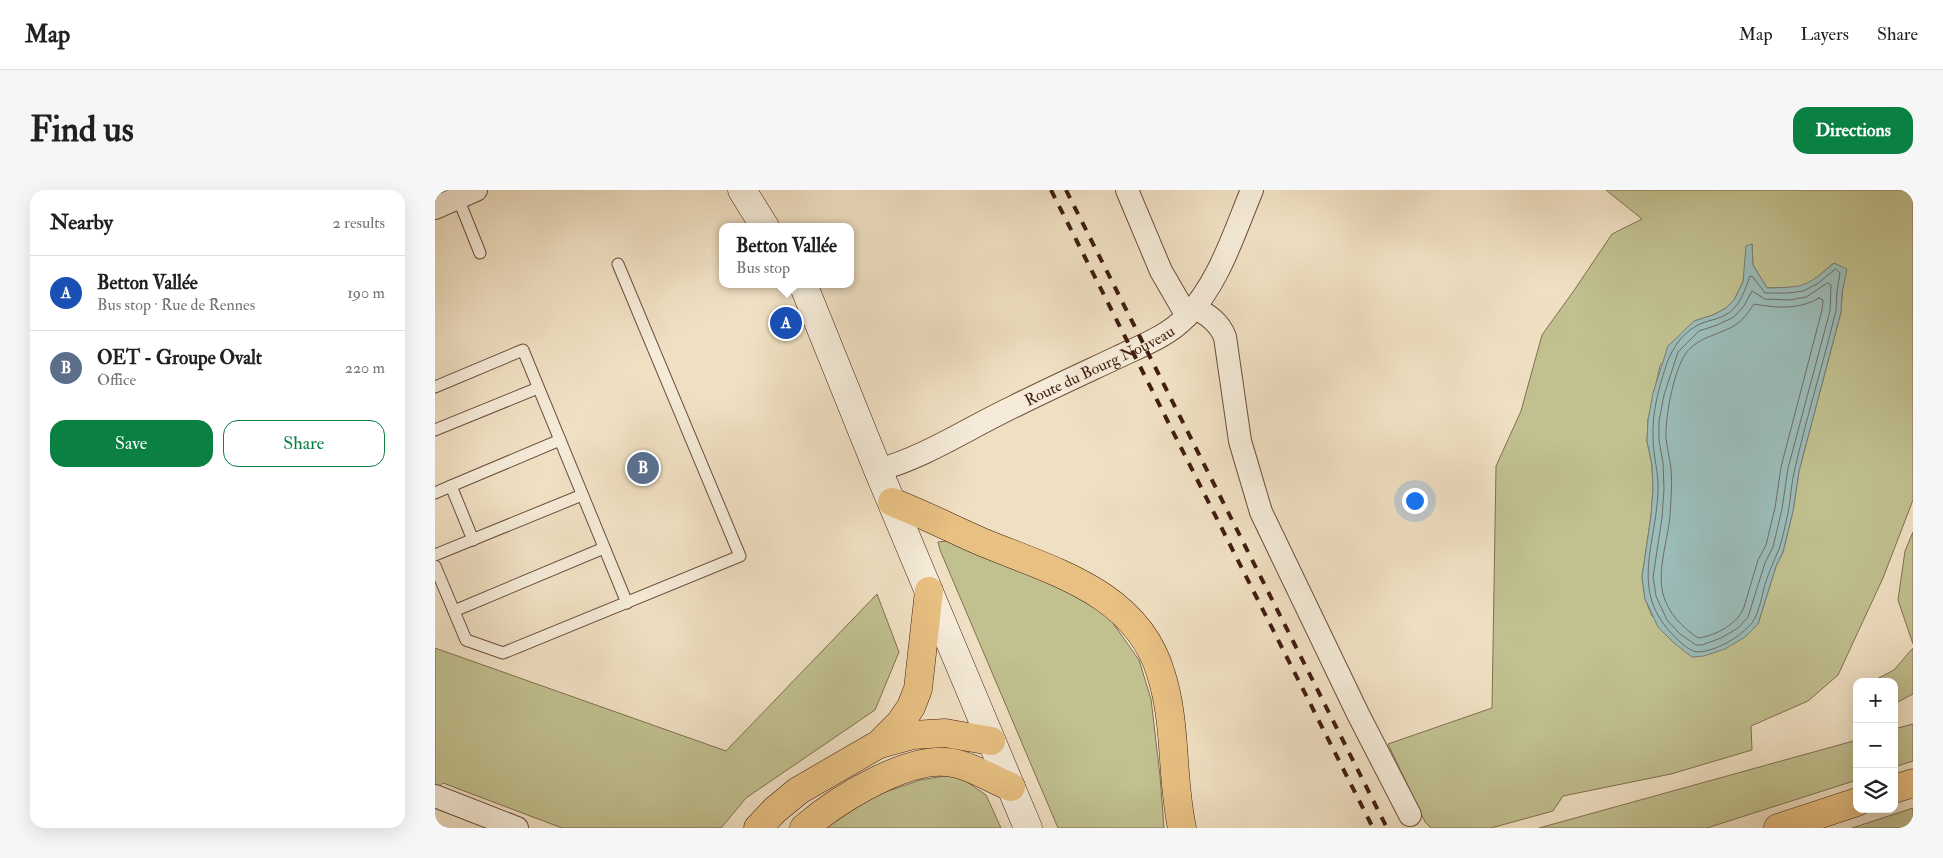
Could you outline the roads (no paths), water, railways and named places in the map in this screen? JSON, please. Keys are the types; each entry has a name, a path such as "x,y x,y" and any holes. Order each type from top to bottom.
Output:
{"main road":[{"path":"742,190 763,223"},
{"path":"759,190 774,223"},
{"path":"804,288 878,470 1028,828"},
{"path":"892,502 924,514 969,536 1076,581 1103,595 1124,613 1139,630 1161,672 1170,713 1182,828"},
{"path":"758,828 775,810 798,791 879,744 900,724 911,707 918,689 929,591"},
{"path":"879,744 913,735 945,733 991,741"},
{"path":"804,828 822,813 858,790 886,776 936,762 957,763 1011,787"},
{"path":"1898,788 1913,783"},
{"path":"1778,828 1853,803"}],"street":[{"path":"1127,190 1161,271 1190,312 1214,320 1221,328 1225,337 1240,441 1261,512 1358,714 1410,815"},
{"name":"Route du Bourg Nouveau","path":"878,470 902,463 1167,333 1190,312 1215,277 1252,190"},
{"path":"435,208 467,194"},
{"path":"435,796 517,828"}],"lane":[{"path":"467,194 480,253"},
{"path":"435,566 466,640 503,653 740,556 618,264"},
{"path":"435,387 521,345 627,603"},
{"path":"435,430 538,388"},
{"path":"435,493 560,440"},
{"path":"451,486 473,540"},
{"path":"435,555 582,495"},
{"path":"454,611 605,548"}],"water":[{"path":"1752,244 1753,265 1767,288 1797,286 1810,282 1834,263 1847,269 1842,293 1841,312 1799,471 1793,511 1783,552 1776,566 1758,624 1745,637 1725,649 1704,656 1692,657 1658,627 1645,599 1642,577 1653,489 1652,465 1647,441 1648,420 1653,393 1668,346 1694,321 1713,315 1726,308 1734,300 1743,282 1746,246"}],"railway":[{"path":"1051,190 1373,828"},
{"path":"1066,190 1387,828"}],"place":[{"name":"Betton Vallée","path":"786,323"},
{"name":"OET - Groupe Ovalt","path":"643,468"}]}
